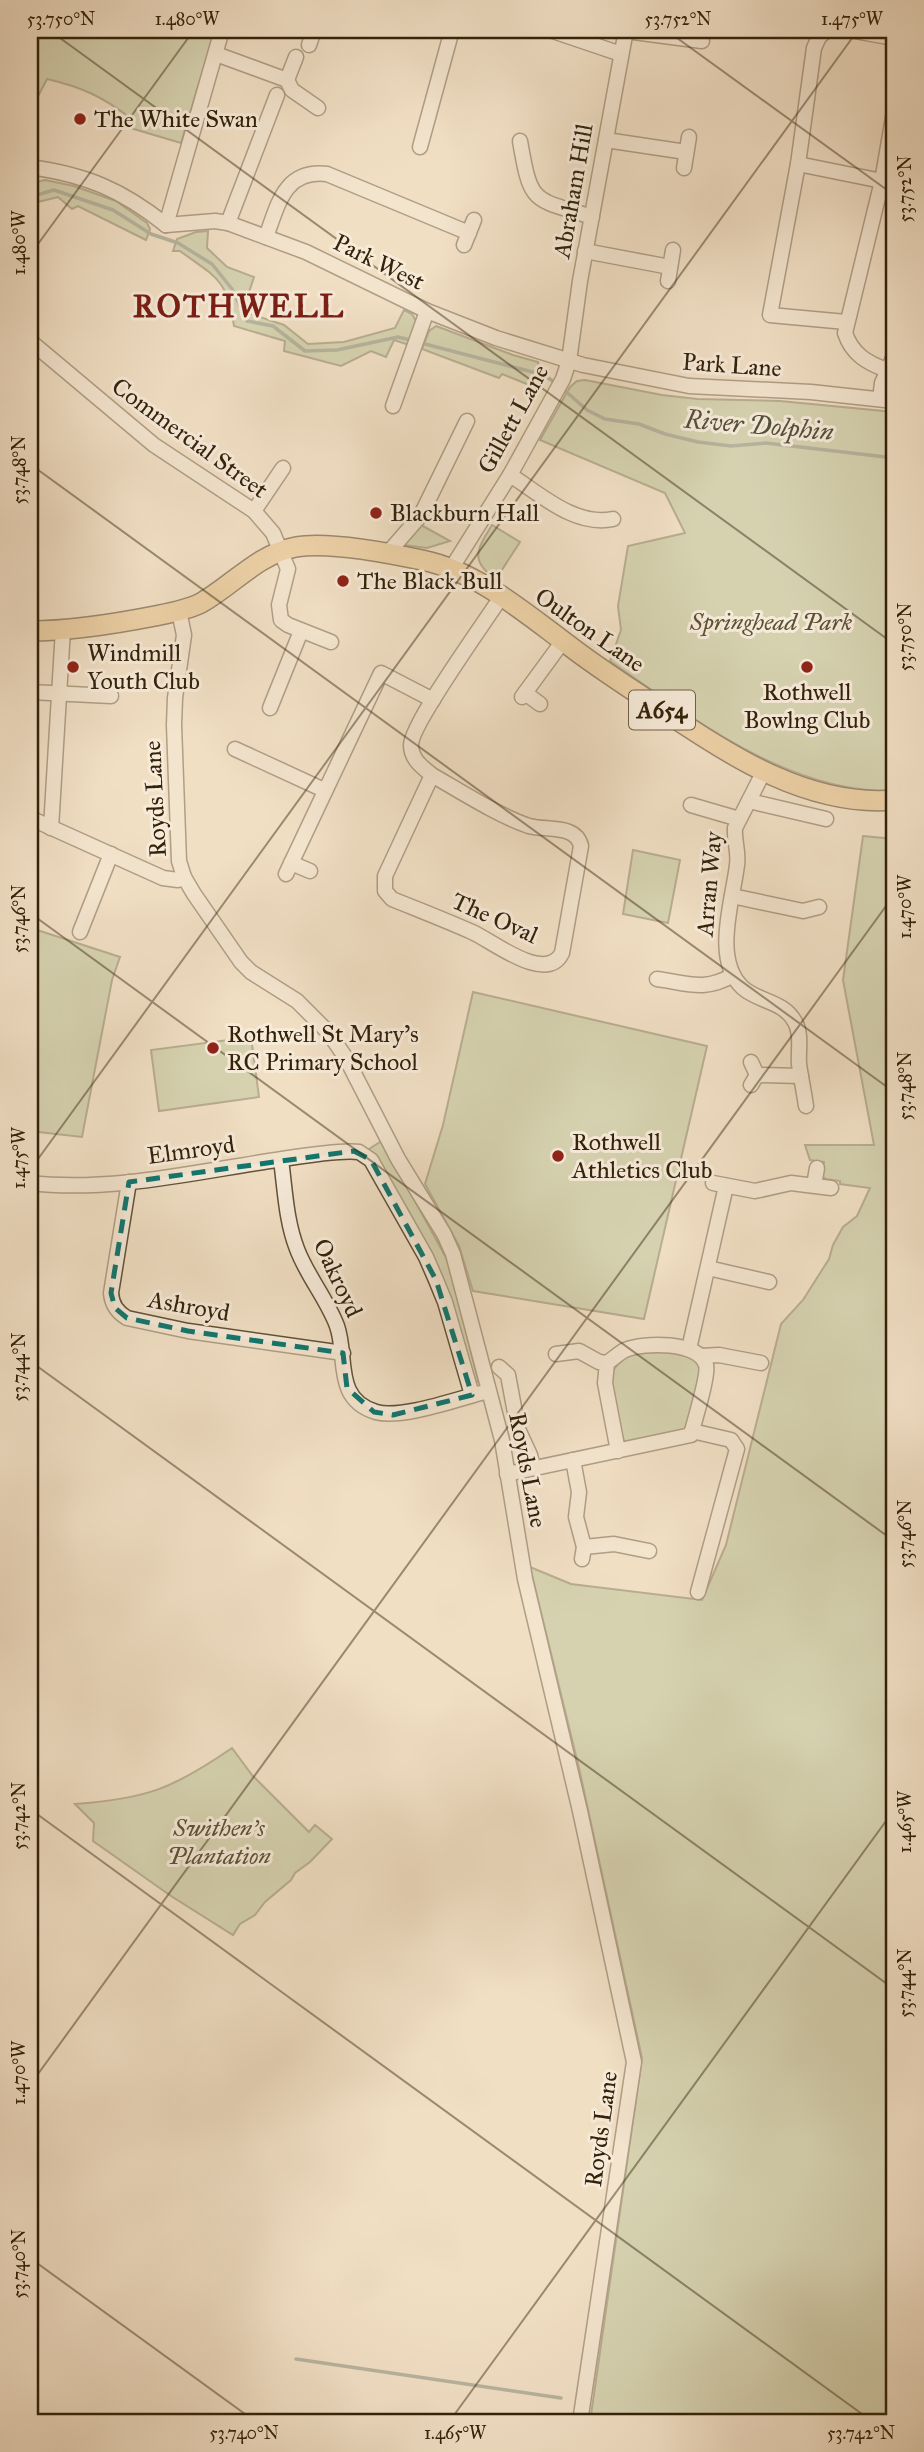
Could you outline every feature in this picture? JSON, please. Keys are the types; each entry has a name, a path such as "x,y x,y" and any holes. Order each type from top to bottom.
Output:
{"main road":[{"name":"A654","path":"30,631 113,625 179,611 200,603 251,567 281,551 311,546 387,554 452,569"},
{"name":"Oulton Lane","path":"452,569 501,597 604,672 689,729 764,771 831,796 859,801 894,800"}],"street":[{"path":"30,167 66,174 113,189 139,204 166,226 222,30"},
{"path":"309,45 314,30"},
{"path":"420,147 452,30"},
{"path":"551,30 621,54"},
{"path":"626,30 702,41"},
{"name":"Abraham Hill","path":"569,361 585,251 626,30"},
{"path":"827,30 819,37 814,48 798,164 770,315 846,322"},
{"path":"849,30 894,38"},
{"path":"216,54 287,80 292,90 318,108"},
{"path":"287,80 296,57"},
{"path":"228,223 277,104"},
{"path":"887,370 866,361 853,349 845,333 882,181 894,112"},
{"path":"684,168 689,137"},
{"path":"606,140 686,152"},
{"path":"520,141 528,182 535,195 545,202 592,217"},
{"path":"798,164 882,181"},
{"path":"266,237 286,189 300,177 318,173 327,174 469,233"},
{"name":"Park West","path":"166,226 215,221 228,223 340,267 427,311 496,338 569,361"},
{"path":"585,251 669,274 673,250"},
{"path":"393,406 427,311"},
{"name":"Commercial Street","path":"30,341 154,445 254,511 273,533 281,551"},
{"path":"887,400 887,370 894,356"},
{"name":"Gillett Lane","path":"452,569 510,475 563,379 569,361"},
{"name":"Park Lane","path":"569,361 614,373 689,386 811,392 887,400"},
{"path":"387,554 421,515 467,421"},
{"path":"254,511 283,468"},
{"path":"510,475 582,519 614,520"},
{"path":"281,551 288,569 279,614 288,625 331,642"},
{"name":"The Oval","path":"432,775 385,876 385,891 392,899 475,933 516,957 549,964 557,961 562,953 581,846 577,836 568,831 534,827 518,821 432,775 415,760 411,745 412,737 433,700 501,597"},
{"name":"Royds Lane","path":"179,611 184,643 175,698 174,739 178,845 184,877 241,962 251,972 297,1001 313,1015 345,1058 453,1254 502,1440 525,1579 580,1811 634,2062 580,2422"},
{"path":"51,828 63,629"},
{"path":"270,708 301,631"},
{"path":"540,704 523,695 563,641"},
{"path":"310,870 289,868 383,668 433,700"},
{"path":"30,692 111,696"},
{"path":"235,749 324,790"},
{"name":"Arran Way","path":"733,975 725,951 737,863 734,837 739,819 764,771"},
{"path":"749,801 826,819"},
{"path":"692,803 739,819"},
{"path":"30,818 163,878 178,880 184,877"},
{"path":"80,932 111,854"},
{"path":"732,896 801,917 818,906"},
{"path":"657,979 706,987 733,975 743,988 789,1012 797,1024 806,1106"},
{"path":"753,1074 801,1076"},
{"name":"Royds Lane","path":"359,1152 371,1160 426,1257 445,1302 472,1395"},
{"name":"Elmroyd","path":"30,1183 74,1186 129,1182 281,1160 359,1152"},
{"name":"Oakroyd","path":"281,1160 289,1218 297,1250 333,1315 343,1353 347,1388 358,1402 374,1412 393,1415 489,1391"},
{"path":"814,1185 817,1168"},
{"name":"Ashroyd","path":"129,1182 111,1293 112,1301 120,1314 127,1318 188,1331 343,1353"},
{"path":"508,1474 691,1435 707,1368 695,1352 719,1185 755,1191 791,1183 831,1188"},
{"path":"708,1268 769,1282"},
{"path":"556,1354 579,1351 607,1363 625,1350 656,1345 761,1363"},
{"path":"607,1363 605,1383 618,1451"},
{"path":"499,1367 508,1375 518,1429 533,1468"},
{"path":"692,1431 737,1438 737,1453 698,1592"},
{"path":"573,1460 579,1492 576,1517 583,1553 614,1544 649,1551"}],"highlighted area":[{"path":"354,1151 371,1160 436,1280 472,1395 393,1415 374,1412 347,1388 343,1353 188,1331 127,1318 115,1308 111,1293 129,1182"}],"green space":[{"path":"30,30 215,30 181,143 127,127 130,118 110,104 91,93 59,82 47,79 35,102 30,103"},
{"path":"45,180 74,186 116,201 147,223 150,229 146,240 78,206 72,209 58,197 30,204 30,183"},
{"path":"208,231 207,248 227,267 254,277 247,298 251,314 284,325 308,344 344,342 395,328 404,310 412,314 416,321 409,345 394,340 386,357 371,351 341,366 284,351 285,341 234,326 228,298 218,281 180,251 173,251 177,239"},
{"path":"436,326 538,362 539,367 549,370 548,377 539,389 502,374 499,378 422,349 429,331"},
{"name":"Springhead Park","path":"585,380 697,399 780,401 894,412 894,791 855,789 817,780 780,766 708,728 610,661 621,630 618,606 628,546 685,533 665,493 540,440 570,387 577,381"},
{"path":"421,525 450,541 427,548 404,545"},
{"path":"492,525 520,542 496,579 482,566 478,554"},
{"path":"863,836 894,839 894,2422 590,2422 642,2058 579,1768 530,1567 571,1584 702,1600 726,1545 781,1324 803,1300 829,1259 843,1227 857,1216 870,1188 826,1179 822,1176 824,1162 810,1160 805,1145 874,1145 843,980"},
{"path":"633,850 680,860 668,923 623,914"},
{"path":"31,928 120,957 112,980 82,1137 30,1131"},
{"name":"Rothwell Athletics Club","path":"473,992 707,1046 644,1319 473,1291 459,1246 425,1184 443,1125"},
{"path":"251,1037 259,1097 159,1111 151,1050"},
{"path":"380,1142 383,1143 449,1263 478,1380 475,1383 449,1296 369,1152 369,1149"},
{"path":"654,1349 690,1355 698,1361 701,1371 687,1426 684,1430 626,1442 622,1439 610,1381 612,1373 626,1358"},
{"name":"Swithen's Plantation","path":"232,1748 252,1775 309,1832 315,1825 332,1839 265,1902 255,1915 240,1924 233,1935 171,1896 93,1841 94,1823 75,1804 122,1799 159,1789 193,1773"}],"waterway":[{"name":"River Dolphin","path":"30,197 54,190 113,210 151,234 178,243 212,264 232,289 247,321 273,326 305,351 337,350 398,337 414,341"},
{"name":"River Dolphin","path":"421,343 544,375 557,384"},
{"name":"River Dolphin","path":"563,389 587,410 605,419 639,424 698,442 731,446 766,443 894,458"},
{"path":"296,2359 561,2398"}],"place":[{"name":"The White Swan","path":"80,119"},
{"name":"Blackburn Hall","path":"376,513"},
{"name":"The Black Bull","path":"343,581"},
{"name":"Windmill Youth Club","path":"73,667"},
{"name":"Rothwell Bowlng Club","path":"807,667"},
{"name":"Rothwell St Mary's RC Primary School","path":"213,1048"},
{"name":"Rothwell Athletics Club","path":"558,1156"}],"district":[{"name":"ROTHWELL","path":"239,306"}]}
